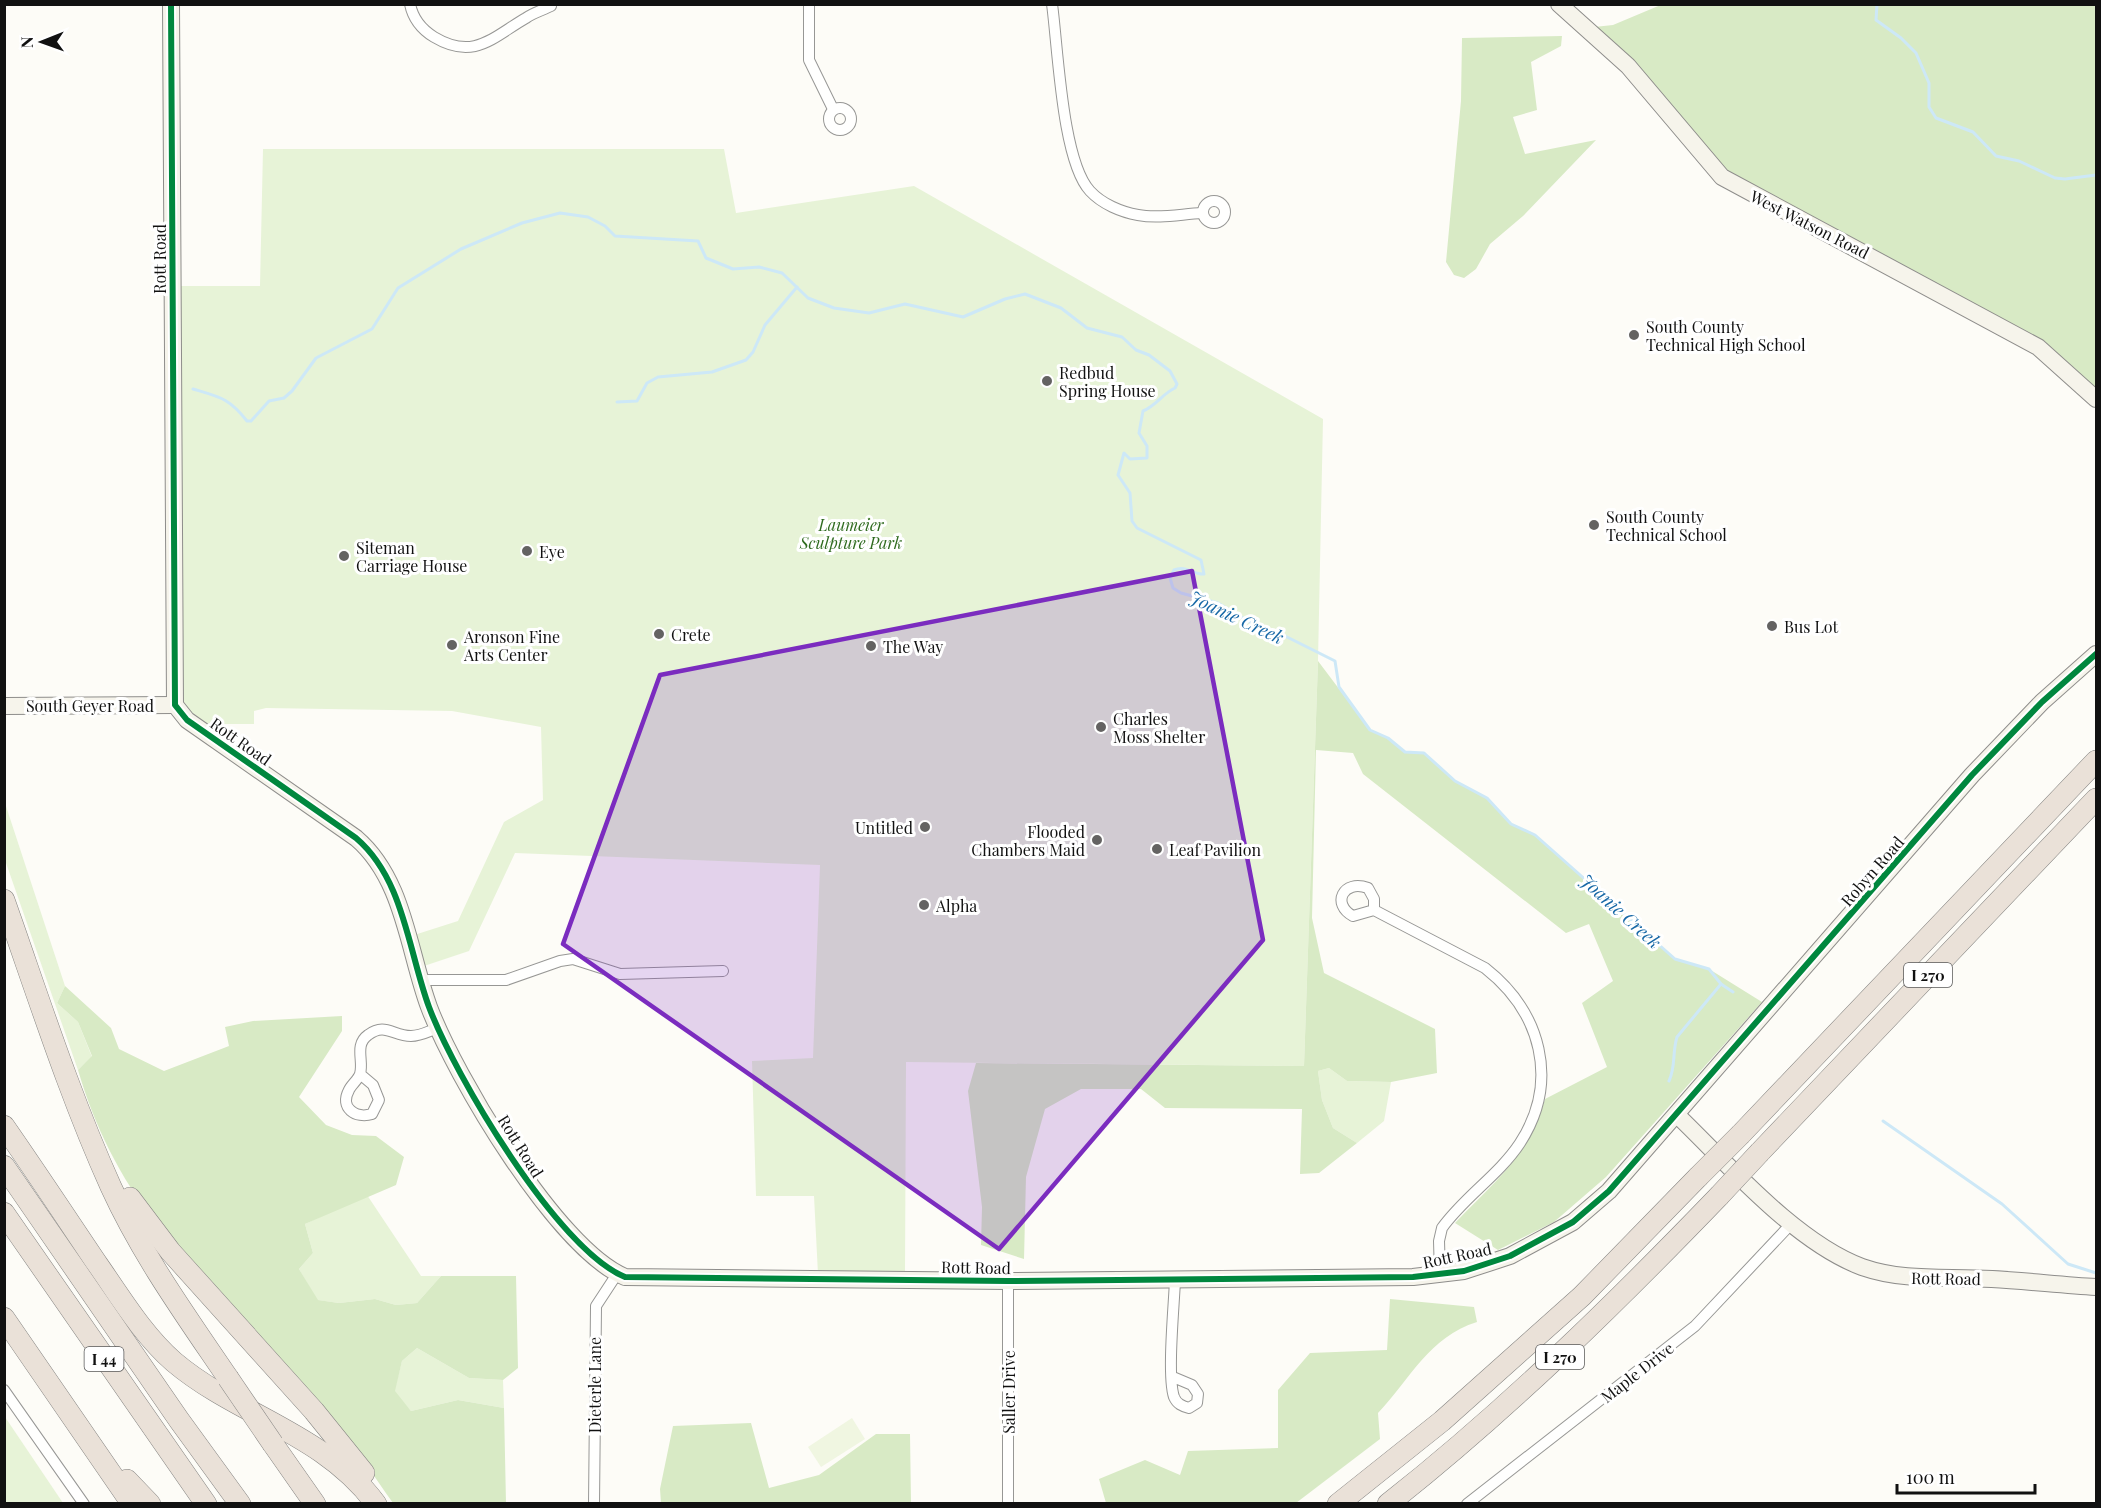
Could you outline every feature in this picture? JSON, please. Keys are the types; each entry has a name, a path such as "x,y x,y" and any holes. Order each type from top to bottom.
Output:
{"highway":[{"name":"I 270","path":"1338,1503 1481,1387 1582,1296 1742,1134 2097,761"},
{"name":"I 270","path":"1388,1503 1485,1424 1571,1347 1719,1196 2097,798"},
{"path":"4,900 61,1062 111,1187 145,1250 228,1378 315,1503"},
{"path":"4,1126 120,1298 144,1330 172,1360 210,1390 276,1422 323,1451 349,1472 376,1503"},
{"path":"96,1148 139,1212 170,1251 334,1435 386,1503"},
{"name":"I 44","path":"4,1166 178,1420 240,1503"},
{"name":"I 44","path":"4,1213 206,1503"},
{"path":"4,1318 132,1503"},
{"path":"99,1456 138,1489 150,1503"}],"street":[{"name":"Rott Road","path":"171,4 175,705 187,720 370,850 385,872 393,890 420,980 438,1028 465,1080 541,1201 596,1258 617,1274 638,1278 1008,1281 1310,1280 1440,1275 1510,1256 1573,1222 1609,1191 1677,1115 1792,1223 1829,1251 1860,1266 1886,1274 1912,1278 1991,1279 2097,1287"},
{"path":"410,4 420,27 448,44 463,47 484,45 526,17 551,6"},
{"path":"808,4 809,60 833,109"},
{"path":"1052,4 1070,147 1078,172 1088,190 1107,204 1137,215 1202,213"},
{"name":"West Watson Road","path":"1559,4 1628,66 1722,177 2038,347 2097,399"},
{"name":"Robyn Road","path":"1677,1115 1972,776 2042,702 2097,654"},
{"name":"South Geyer Road","path":"4,706 175,705"},
{"path":"1374,910 1485,968 1500,979 1523,1006 1531,1020 1540,1051 1540,1084 1535,1113 1514,1151 1442,1228 1439,1241 1440,1275"},
{"path":"420,980 506,980 560,961 573,959 620,974 723,971"},
{"path":"360,1074 359,1049 364,1038 376,1029 389,1029 408,1036 419,1035 438,1028"},
{"name":"Maple Drive","path":"1467,1503 1695,1326 1792,1223"},
{"name":"Dieterle Lane","path":"594,1503 596,1306 617,1274"},
{"path":"1173,1377 1174,1280"},
{"name":"Saller Drive","path":"1008,1281 1008,1503"},
{"path":"4,1390 84,1503"}],"highlighted area":[{"path":"1192,571 1263,940 999,1249 563,944 660,675"}],"green space":[{"path":"1663,4 2096,5 2096,399 2066,370 1745,191 1585,28 1613,25"},
{"path":"1562,36 1561,46 1531,62 1537,110 1513,117 1525,154 1596,140 1523,216 1490,244 1476,269 1464,278 1454,275 1446,262 1461,101 1462,38"},
{"name":"Laumeier Sculpture Park","path":"263,149 724,149 736,213 914,186 1323,419 1318,661 1304,1066 906,1062 905,1273 818,1274 814,1196 756,1196 752,1061 813,1058 820,865 515,853 469,951 421,967 411,936 458,921 504,822 543,800 541,727 452,711 266,708 254,711 254,724 202,724 191,715 182,700 177,286 260,286"},
{"path":"1318,661 1370,730 1388,738 1405,752 1424,753 1455,781 1487,798 1511,824 1535,835 1675,959 1709,969 1762,1002 1606,1177 1554,1222 1498,1250 1455,1223 1497,1181 1520,1153 1538,1119 1545,1099 1607,1067 1582,1003 1613,981 1589,924 1566,933 1363,774 1353,753 1316,750 1312,918 1324,973 1435,1029 1437,1073 1391,1082 1347,1081 1329,1068 1318,1071 1322,1100 1333,1128 1357,1143 1319,1173 1300,1174 1302,1109 1165,1108 1141,1089 1081,1089 1045,1109 1026,1177 1024,1259 981,1245 982,1207 968,1091 976,1063 1304,1066"},
{"path":"4,800 65,986 57,1003 78,1022 92,1057 78,1070 5,860"},
{"path":"65,986 111,1028 119,1049 164,1071 229,1046 225,1027 253,1021 342,1016 342,1031 299,1097 326,1125 352,1135 376,1136 404,1157 396,1185 305,1224 313,1253 299,1269 318,1300 339,1303 375,1299 396,1305 417,1303 441,1276 516,1276 518,1368 503,1380 469,1378 417,1348 402,1361 395,1391 411,1411 458,1400 504,1408 506,1503 393,1503 332,1418 289,1368 177,1248 131,1188 100,1131 84,1091 78,1070 92,1056 78,1022 57,1003"},
{"path":"1329,1068 1347,1081 1391,1082 1384,1121 1357,1143 1333,1128 1322,1100 1318,1071"},
{"path":"367,1195 421,1276 441,1276 417,1303 396,1305 375,1299 339,1303 317,1300 299,1269 313,1253 305,1224"},
{"path":"1390,1299 1474,1307 1477,1322 1460,1329 1433,1348 1411,1373 1378,1413 1380,1439 1296,1503 1106,1503 1099,1479 1145,1460 1180,1475 1188,1451 1278,1448 1278,1390 1310,1353 1387,1350"},
{"path":"417,1348 469,1378 503,1380 504,1408 458,1400 411,1411 394,1392 402,1361"},
{"path":"5,1417 63,1503 5,1503"},
{"path":"852,1418 865,1439 821,1467 808,1447"},
{"path":"751,1423 769,1488 819,1475 876,1434 910,1434 911,1503 661,1503 660,1489 673,1426"}],"waterway":[{"path":"1877,4 1876,20 1901,38 1916,53 1929,83 1929,107 1936,118 1973,132 1996,156 2019,161 2055,178 2096,175"},
{"name":"Joanie Creek","path":"193,389 223,399 235,407 247,421 251,421 269,401 284,398 292,391 316,358 372,329 398,288 461,249 522,223 560,213 588,217 605,226 615,236 698,241 706,258 733,269 759,267 782,273 808,298 834,308 869,313 905,304 963,317 1005,299 1025,294 1061,308 1087,328 1122,337 1136,350 1149,355 1170,371 1177,384 1175,388 1143,411 1139,433 1147,446 1147,458 1130,459 1124,453 1118,475 1130,493 1132,521 1137,528 1201,560 1204,574 1186,569 1174,570 1170,578 1173,588 1181,593 1218,603 1258,627 1281,634 1335,661 1339,687 1370,730 1388,738 1405,752 1424,753 1455,781 1487,798 1511,824 1535,835 1675,959 1709,969 1721,984 1733,992"},
{"path":"617,402 637,401 647,383 658,377 712,372 746,360 753,352 765,325 797,287"},
{"path":"1669,1081 1677,1037 1721,984"},
{"path":"1883,1121 2002,1204 2068,1264 2096,1273"}],"cycle path":[{"path":"171,4 175,705 187,720 356,838 372,855 395,894 429,1007 442,1037 485,1115 511,1157 569,1233 598,1260 625,1277 1008,1281 1413,1277 1464,1271 1510,1256 1573,1222 1609,1191 1972,775 2042,702 2096,654"}],"place":[{"name":"South County Technical High School","path":"1634,335"},
{"name":"Redbud Spring House","path":"1047,381"},
{"name":"South County Technical School","path":"1594,525"},
{"name":"Eye","path":"527,551"},
{"name":"Siteman Carriage House","path":"344,556"},
{"name":"Bus Lot","path":"1772,626"},
{"name":"Crete","path":"659,634"},
{"name":"Aronson Fine Arts Center","path":"452,645"},
{"name":"The Way","path":"871,646"},
{"name":"Charles Moss Shelter","path":"1101,727"},
{"name":"Untitled","path":"925,827"},
{"name":"Flooded Chambers Maid","path":"1097,840"},
{"name":"Leaf Pavilion","path":"1157,849"},
{"name":"Alpha","path":"924,905"}]}
